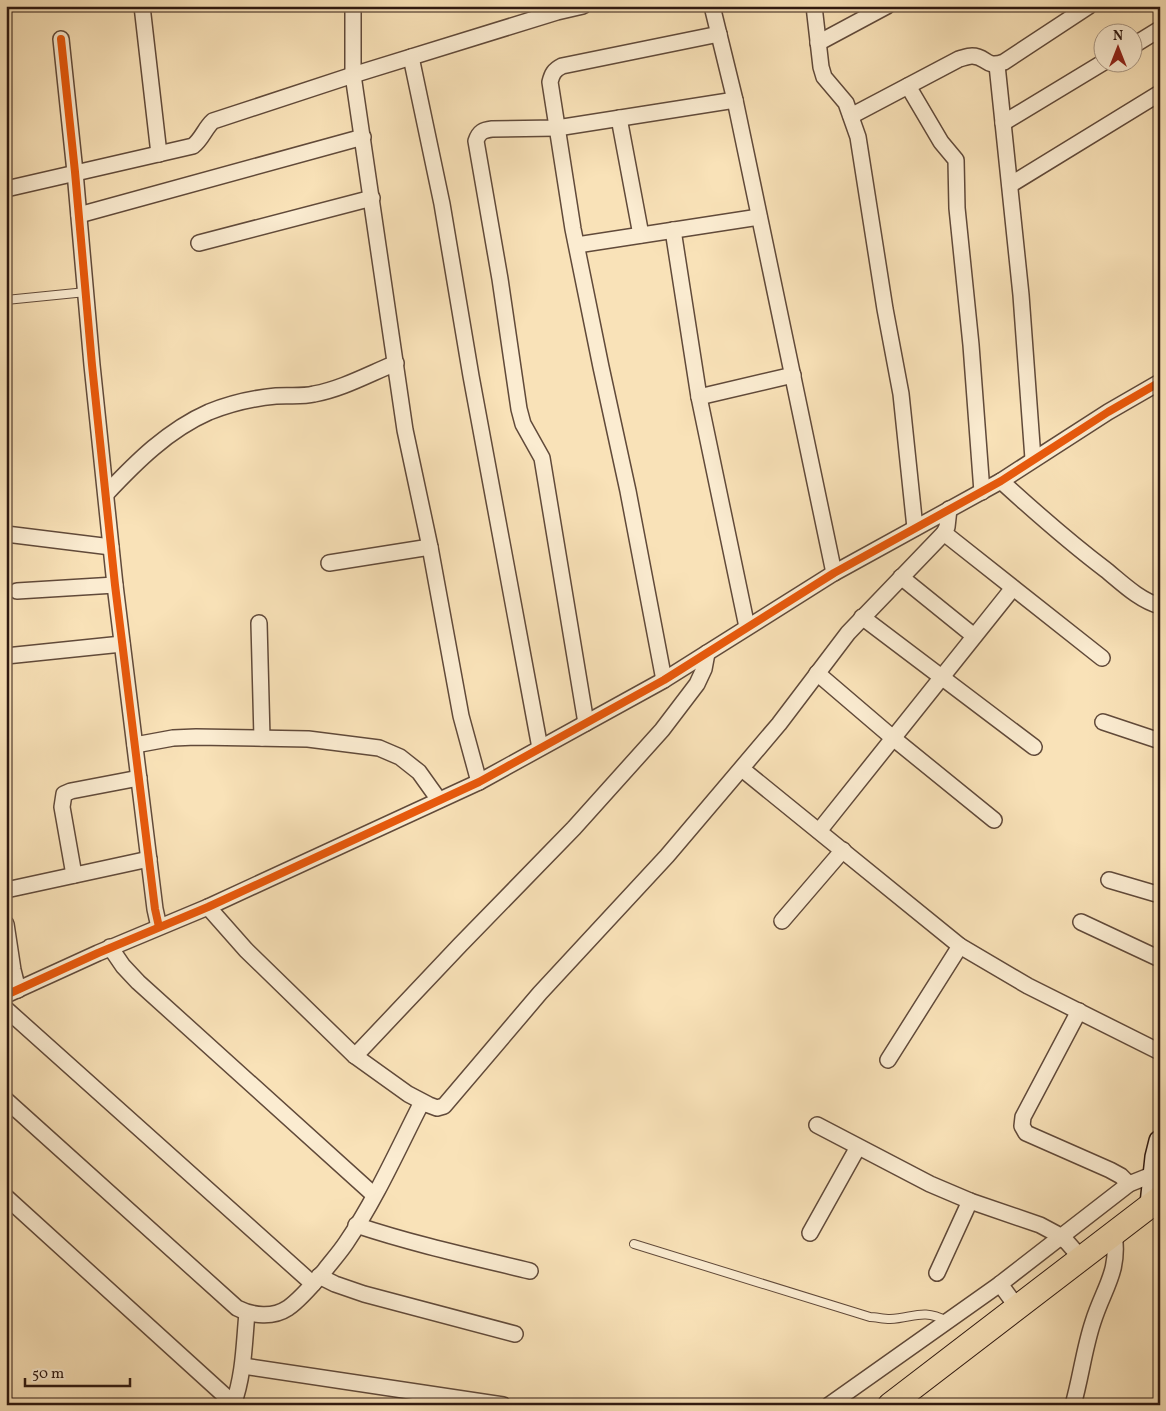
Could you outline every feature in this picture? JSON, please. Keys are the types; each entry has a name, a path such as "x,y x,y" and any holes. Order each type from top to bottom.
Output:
{"main road":[{"path":"890,1405 1156,1201"}],"street":[{"path":"142,6 159,154"},
{"path":"353,6 354,75 406,430 462,716 479,782"},
{"path":"6,189 193,146 200,140 213,121 411,57 557,12 583,6"},
{"path":"712,6 735,100 834,573"},
{"path":"814,6 821,67 824,77 846,103 858,137 885,309 901,394 915,528"},
{"path":"818,43 887,6"},
{"path":"851,116 959,59 972,56 988,64 997,65 1004,62 1089,6"},
{"path":"1144,39 1160,30"},
{"path":"664,680 628,491 577,245 550,82 556,69 562,66 719,34"},
{"path":"61,39 76,172 86,292 122,644 155,908 160,927"},
{"path":"411,57 442,204 473,386 540,748"},
{"path":"997,65 1021,295 1033,459"},
{"path":"1003,123 1094,68"},
{"path":"908,86 942,142 956,160 958,227 971,345 982,492"},
{"path":"1010,185 1160,93"},
{"path":"586,723 542,458 524,424 519,409 500,279 476,141 479,133 485,130 558,128 735,100"},
{"path":"620,118 642,235"},
{"path":"79,215 363,137"},
{"path":"199,242 372,198"},
{"path":"577,245 759,217"},
{"path":"673,230 699,397 748,627"},
{"path":"106,494 140,459 186,423 211,411 246,401 276,396 312,395 332,390 396,363"},
{"path":"699,397 793,375"},
{"path":"6,924 13,970 12,992 110,947 208,907 479,782 664,680 834,573 1001,481 1108,412 1160,382"},
{"path":"1001,481 1057,532 1104,569 1143,599 1160,606"},
{"path":"208,907 246,950 355,1056 422,1102 437,1108 444,1106 540,992 668,856 780,724 836,647 862,617 944,533 950,509"},
{"path":"944,533 1102,658"},
{"path":"6,534 112,547"},
{"path":"329,563 430,547"},
{"path":"901,577 974,636"},
{"path":"16,591 116,585"},
{"path":"819,831 1013,588"},
{"path":"862,617 1034,747"},
{"path":"259,624 262,738"},
{"path":"6,656 122,644"},
{"path":"355,1056 574,828 662,730 698,684 704,669 707,653"},
{"path":"817,673 994,820"},
{"path":"1103,722 1160,741"},
{"path":"134,745 173,738 196,737 308,739 379,748 400,757 419,772 439,800"},
{"path":"742,768 960,946 1028,986 1160,1052"},
{"path":"74,875 62,807 64,794 70,791 139,778"},
{"path":"782,921 844,850"},
{"path":"6,890 149,859"},
{"path":"1110,880 1160,894"},
{"path":"1081,922 1160,959"},
{"path":"888,1060 960,946"},
{"path":"110,947 138,982 374,1195"},
{"path":"6,1010 316,1280 515,1334"},
{"path":"1079,1011 1024,1117 1022,1126 1026,1133 1110,1170 1130,1184"},
{"path":"6,1100 237,1308 248,1313 263,1315 276,1313 287,1308 316,1280 346,1243 374,1195 422,1102"},
{"path":"817,1125 930,1184 970,1201 1033,1222 1056,1232 1081,1258"},
{"path":"1156,1201 1154,1174 1160,1141"},
{"path":"810,1233 858,1147"},
{"path":"829,1405 1000,1284 1130,1184 1154,1174"},
{"path":"6,1197 234,1404 239,1390 243,1366 248,1313"},
{"path":"937,1273 970,1201"},
{"path":"356,1225 422,1245 530,1271"},
{"path":"1073,1405 1093,1320 1103,1300 1115,1263 1114,1233"},
{"path":"1000,1284 1018,1307"},
{"path":"243,1366 503,1405"}],"lane":[{"path":"6,300 86,292"},
{"path":"634,1244 870,1317 890,1318 923,1313 937,1316 947,1321"}],"cycle path":[{"path":"61,39 115,585 155,909 159,927"},
{"path":"6,995 98,953 208,907 479,782 664,680 834,573 1001,481 1108,412 1160,382"}]}
